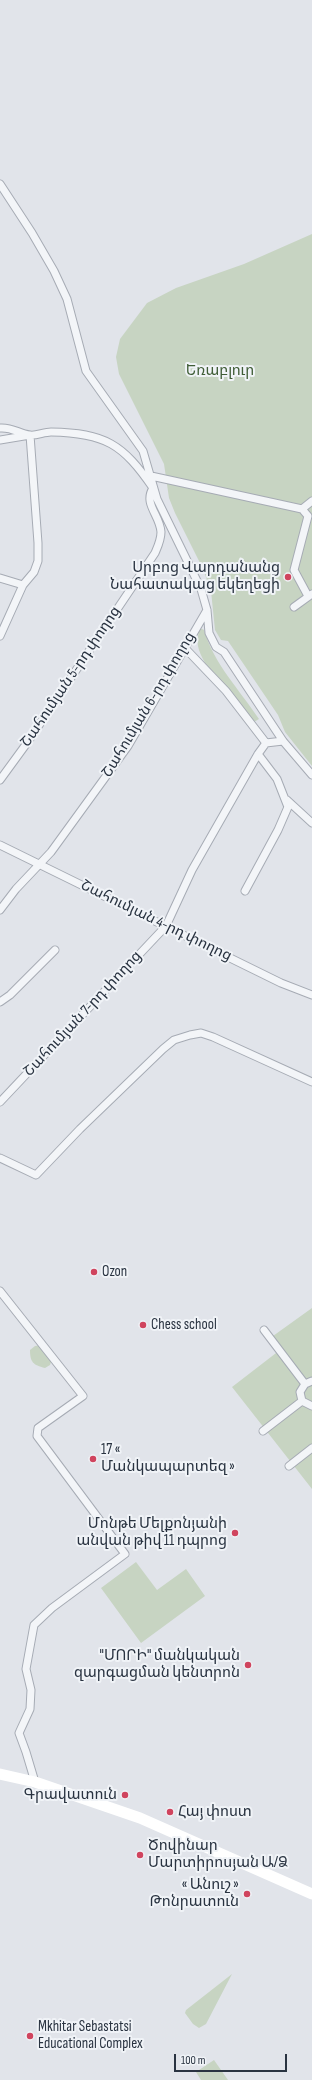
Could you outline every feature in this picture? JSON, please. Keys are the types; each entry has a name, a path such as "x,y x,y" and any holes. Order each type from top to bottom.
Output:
{"main road":[{"path":"0,1771 34,1780 140,1814 312,1888"},
{"path":"0,1774 34,1780 140,1818 312,1894"}],"street":[{"path":"0,184 32,233 67,299 86,371 143,451 157,500 197,577 207,610 209,633 216,648 224,652 283,741 312,775"},
{"path":"0,428 12,428 30,435"},
{"path":"0,440 2,438 50,432 82,435 107,440 132,458 153,488"},
{"path":"0,636 23,585 34,572 38,561 30,435"},
{"path":"150,476 302,509 310,514 294,570 310,595 294,607"},
{"name":"Շահումյան 5-րդ փողոց","path":"0,780 27,743 155,553 160,541 161,532 160,524 149,502 149,494 153,488"},
{"path":"302,509 312,501"},
{"path":"0,578 23,585"},
{"name":"Շահումյան 6-րդ փողոց","path":"0,910 52,852 128,746 207,610"},
{"path":"184,648 226,691 266,743 283,741"},
{"name":"Շահումյան 7-րդ փողոց","path":"0,1102 166,926 192,870 258,754 266,743"},
{"path":"245,891 278,830 288,807 277,779 258,754"},
{"path":"286,800 312,823"},
{"name":"Շահումյան 4-րդ փողոց","path":"0,845 281,983 312,995"},
{"path":"0,1002 10,995 55,950"},
{"path":"0,1158 36,1175 148,1062 174,1040 190,1035 201,1033 213,1037 312,1082"},
{"path":"0,1291 83,1396 38,1428 37,1436 125,1554 52,1608 34,1625 26,1669 31,1690 30,1709 19,1734 34,1780"},
{"path":"264,1330 308,1383 300,1392 302,1401"},
{"path":"302,1401 312,1406"},
{"path":"263,1431 302,1401"},
{"path":"289,1466 312,1448"}],"green space":[{"name":"Եռաբլուր","path":"312,234 312,766 285,732 278,715 228,641 221,640 215,630 211,591 203,569 169,498 164,464 119,374 116,357 120,339 147,303 176,288 244,264"},
{"path":"200,628 204,630 214,654 228,676 259,719 254,722 205,663 198,646"},
{"path":"312,1308 312,1489 232,1387 280,1350 273,1336"},
{"path":"42,1345 46,1355 52,1359 50,1365 45,1368 35,1364 30,1354 30,1350 35,1346"},
{"path":"136,1562 157,1590 186,1569 205,1596 141,1643 101,1588"},
{"path":"232,1974 206,2024 199,2028 193,2024 185,2013 186,2010"},
{"path":"214,2060 228,2080 201,2080 196,2072"}],"place":[{"name":"Սրբոց Վարդանանց Նահատակաց եկեղեցի","path":"288,577"},
{"name":"Ozon","path":"94,1272"},
{"name":"Chess school","path":"143,1325"},
{"name":"17 « Մանկապարտեզ »","path":"93,1459"},
{"name":"Մոնթե Մելքոնյանի անվան թիվ 11 դպրոց","path":"235,1533"},
{"name":"\"ՄՈՐԻ\" մանկական զարգացման կենտրոն","path":"248,1665"},
{"name":"Գրավատուն","path":"125,1795"},
{"name":"Հայ փոստ","path":"170,1812"},
{"name":"Ծովինար Մարտիրոսյան Ա/Ձ","path":"140,1855"},
{"name":"« Անուշ » Թոնրատուն","path":"247,1894"},
{"name":"Mkhitar Sebastatsi Educational Complex","path":"30,2036"}]}
